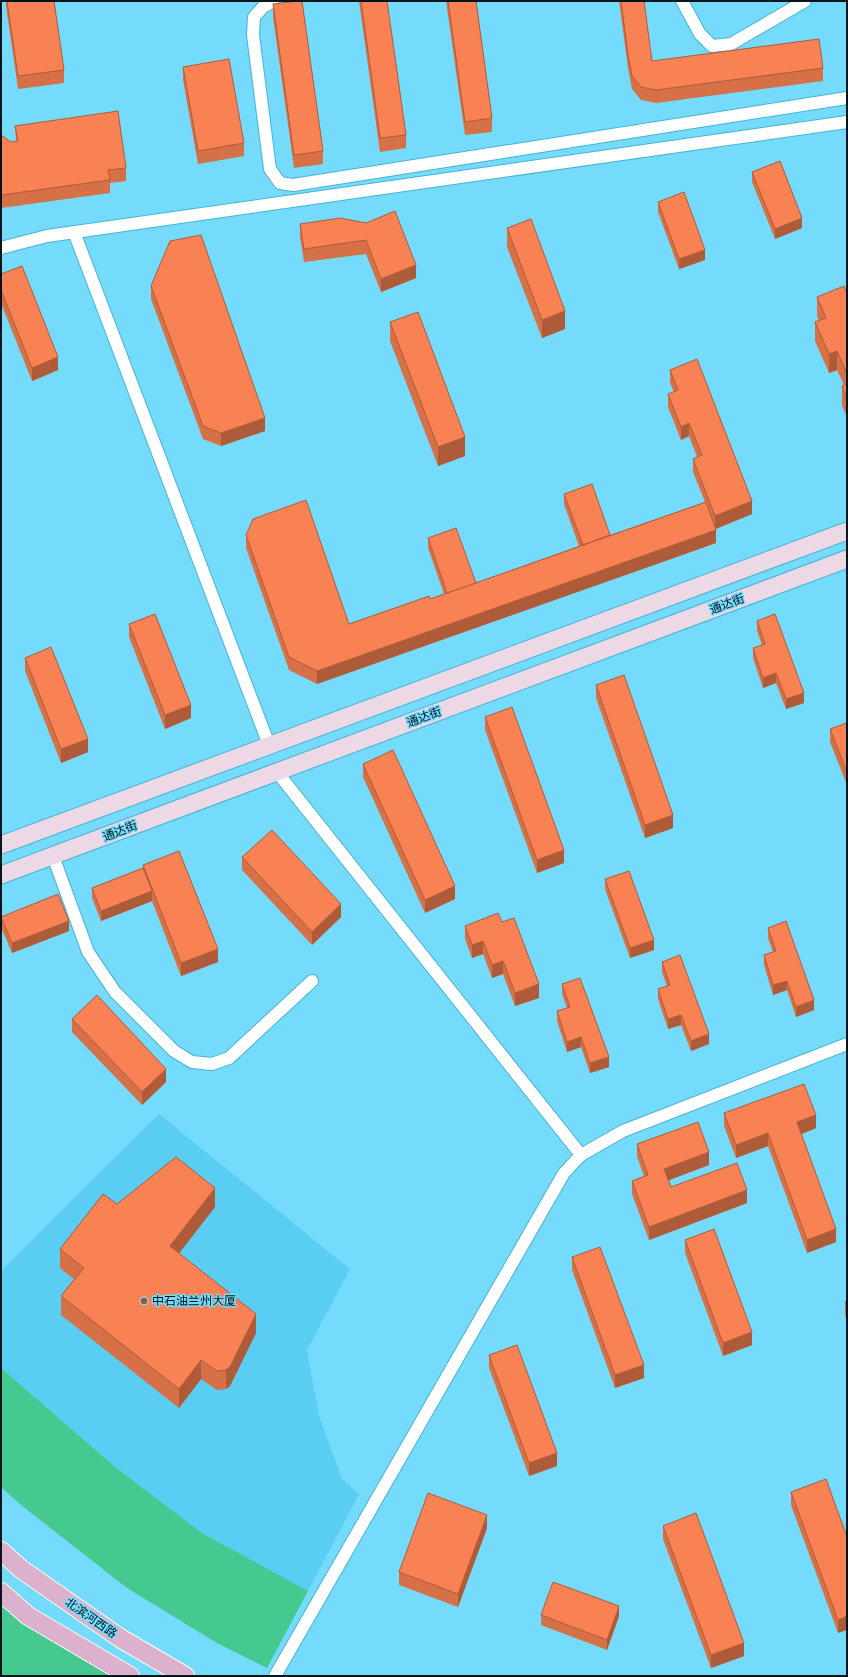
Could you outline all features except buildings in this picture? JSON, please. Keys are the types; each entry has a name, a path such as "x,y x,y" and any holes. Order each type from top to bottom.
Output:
{"main road":[{"path":"1,845 847,531"},
{"name":"通达街","path":"1,875 847,559"},
{"name":"北滨河西路","path":"1,1551 21,1569 120,1638 185,1676"},
{"path":"1,1592 28,1616 130,1676"}],"street":[{"path":"273,1 263,7 254,17 253,34 270,169 280,183 293,185 847,98"},
{"path":"682,1 700,34 712,46 731,44 806,1"},
{"path":"1,248 47,236 847,122"},
{"path":"74,232 270,745"},
{"path":"277,772 581,1155"},
{"path":"53,856 88,952 115,992 174,1051 192,1062 212,1064 229,1058 312,981"},
{"path":"275,1676 564,1173 581,1155 623,1130 847,1044"}],"shaded area":[{"path":"159,1114 350,1269 307,1350 319,1416 342,1479 359,1494 308,1591 202,1533 114,1466 1,1368 1,1271"}],"green space":[{"path":"1,1368 114,1466 202,1533 308,1591 267,1668 217,1643 127,1588 21,1505 1,1487"},
{"path":"1,1595 130,1676 1,1676"}],"place":[{"name":"中石油兰州大厦","path":"144,1301"}]}
